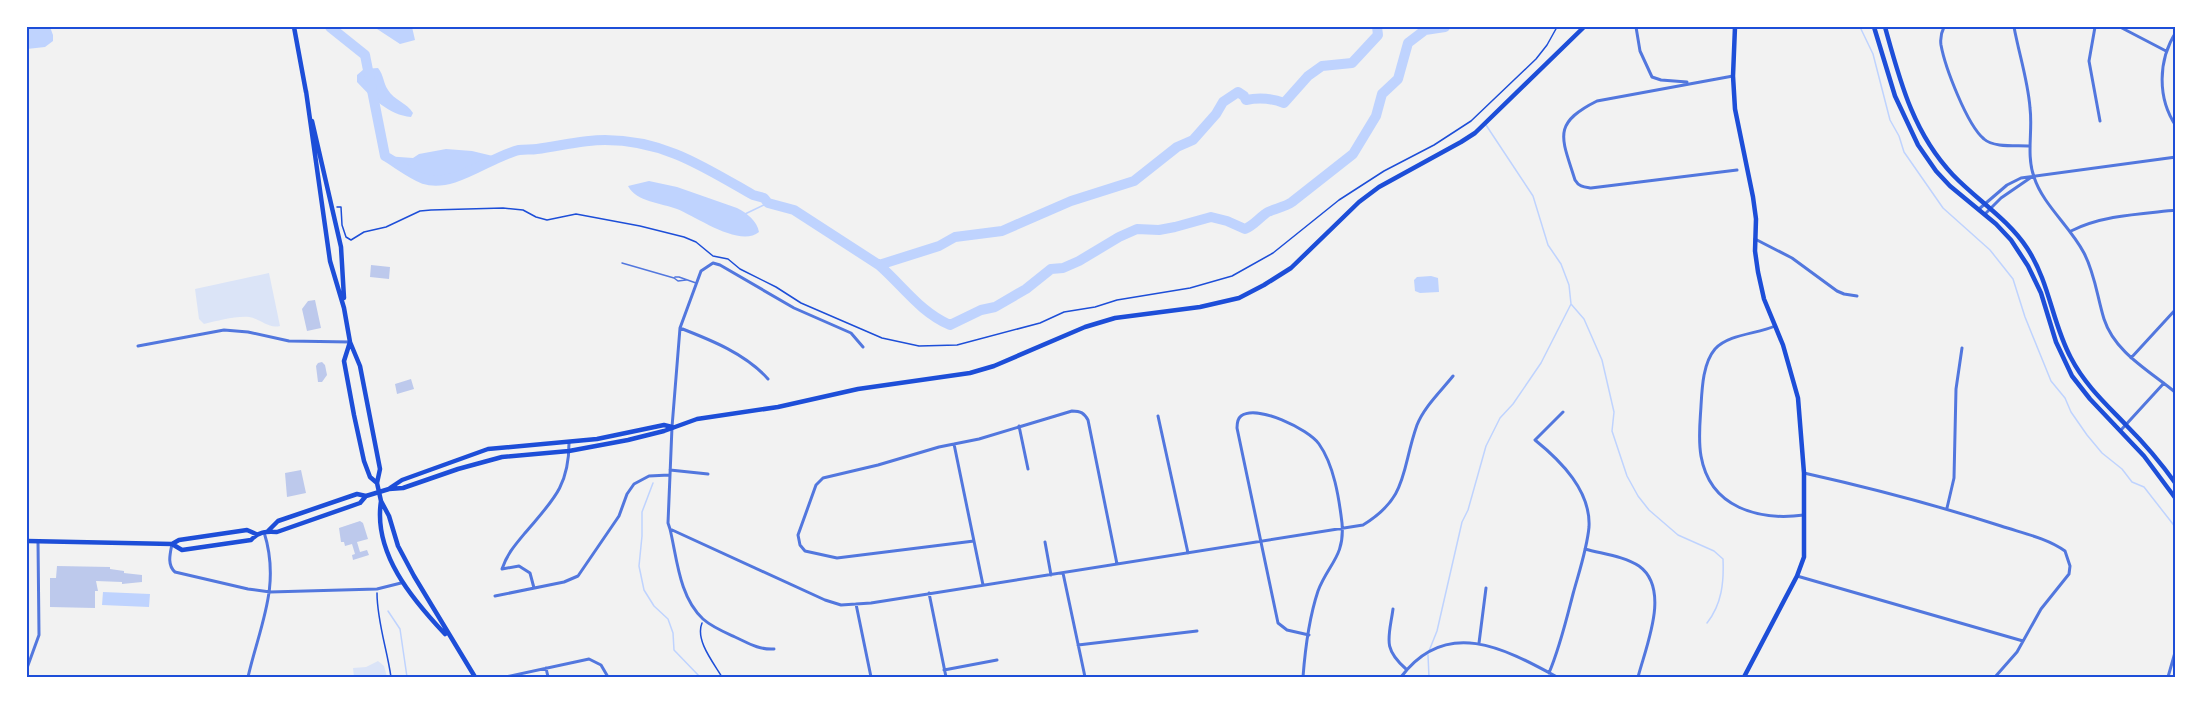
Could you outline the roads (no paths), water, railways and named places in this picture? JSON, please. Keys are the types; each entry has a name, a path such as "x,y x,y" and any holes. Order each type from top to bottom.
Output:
{"main road":[{"path":"294,27 341,247 344,309"},
{"path":"388,489 404,488 458,469 502,457 569,451 664,431 697,419 778,407 858,389 970,373 994,366 1115,318 1200,307 1239,298 1291,268 1354,207 1379,187 1474,133 1584,27"},
{"path":"1735,27 1733,76 1735,109 1754,208 1755,251 1761,289 1784,345 1798,398 1805,515 1804,557 1797,576 1744,677"},
{"path":"1874,27 1895,96 1918,146 1936,171 2011,240 2028,266 2040,293 2062,359 2072,376 2144,456 2176,499"},
{"path":"1885,27 1907,103 1924,138 1953,174 1991,208 2027,247 2042,274 2059,331 2071,358 2086,382 2145,445 2176,484"},
{"path":"306,91 330,261 344,309 350,342 360,366 380,469 377,483 381,501 389,516 398,546 452,642 475,677"},
{"path":"350,342 344,361 354,415 369,477 377,483"},
{"path":"266,531 278,521 357,494 366,496 388,489 402,480 488,449 569,443 664,425 672,427"},
{"path":"27,541 172,544 182,550 223,546 251,540 256,534 266,531 277,532 329,514 360,503 366,496"},
{"path":"381,501 378,518 401,583 452,642"},
{"path":"172,544 179,540 247,530 256,534"}],"street":[{"path":"1636,27 1640,51 1652,77 1661,80 1695,82"},
{"path":"1944,27 1940,36 1941,45 1953,83 1980,134 1990,142 2030,146"},
{"path":"2014,27 2030,106 2033,176 2046,200 2071,231 2093,273 2104,320 2110,332 2131,358 2176,393"},
{"path":"2095,27 2089,61 2100,122"},
{"path":"2120,27 2166,51"},
{"path":"2176,32 2166,51 2163,67 2163,94 2166,108 2176,126"},
{"path":"1733,76 1597,101 1566,123 1563,138 1575,180 1578,185 1591,188 1737,170"},
{"path":"1979,209 2015,180 2176,157"},
{"path":"1985,214 2001,198 2033,176"},
{"path":"2071,231 2102,219 2176,210"},
{"path":"1755,239 1792,258 1837,291 1857,296"},
{"path":"774,649 763,650 713,626 704,620 692,606 685,591 668,523 672,427 680,328 701,271 713,264 720,265 794,308 851,333 863,347"},
{"path":"2131,358 2176,309"},
{"path":"1775,326 1729,340 1710,355 1701,400 1699,437 1701,458 1704,469 1715,487 1741,510 1769,517 1805,515"},
{"path":"680,328 739,355 756,366 768,379"},
{"path":"138,345 224,330 248,332 289,341 350,342"},
{"path":"1947,508 1954,478 1956,389 1962,348"},
{"path":"670,529 825,600 841,605 1051,575 1363,525 1389,506 1402,485 1423,414 1453,376"},
{"path":"2121,430 2164,383"},
{"path":"974,540 845,558 805,551 800,545 798,536 818,480 1079,411 1085,414 1088,420 1117,564"},
{"path":"1549,673 1557,655 1585,549 1589,525 1588,514 1578,485 1558,460 1535,441 1563,412"},
{"path":"1303,677 1319,588 1340,550 1342,528 1331,470 1318,443 1288,421 1250,413 1237,420 1237,428 1278,623 1287,630 1309,635"},
{"path":"1158,416 1188,553"},
{"path":"1019,426 1029,469"},
{"path":"534,588 530,573 519,566 502,569 507,555 554,500 562,487 567,472 569,443"},
{"path":"954,444 982,585"},
{"path":"495,596 564,582 578,576 619,516 627,494 641,478 670,472 708,474"},
{"path":"1804,473 1947,508 2048,542 2065,551 2070,566 2069,574 2041,609 2017,651 1995,677"},
{"path":"249,677 270,592 272,566 266,531"},
{"path":"27,668 39,635 38,541"},
{"path":"1045,542 1051,575"},
{"path":"172,544 169,558 171,569 176,573 248,589 270,592 377,589 401,583"},
{"path":"1585,549 1626,560 1639,566 1648,574 1653,583 1656,605 1638,677"},
{"path":"1063,573 1085,677"},
{"path":"1797,576 2023,640"},
{"path":"1479,643 1486,588"},
{"path":"929,593 946,677"},
{"path":"855,604 870,677"},
{"path":"1393,609 1390,651 1395,659 1407,669"},
{"path":"1078,645 1197,631"},
{"path":"1401,677 1422,655 1443,645 1464,642 1479,643 1506,651 1557,677"},
{"path":"2168,677 2176,649"},
{"path":"506,677 589,659 601,665 608,677"},
{"path":"944,670 997,660"},
{"path":"546,668 548,677"}],"lane":[{"path":"622,263 696,283"}],"water":[{"path":"27,27 50,27 53,41 45,47 27,49"},
{"path":"374,27 412,27 415,40 400,44"},
{"path":"378,68 388,90 413,113 411,117 388,109 357,82 357,75 364,69"},
{"path":"446,149 472,151 497,157 454,178 435,181 426,180 411,173 385,156 413,158 419,154"},
{"path":"649,181 677,187 737,208 751,218 759,232 751,236 730,234 677,209 643,199 628,186"},
{"path":"1417,277 1438,278 1439,292 1415,291 1414,280"},
{"path":"103,592 150,594 149,607 102,605"}],"waterway":[{"path":"330,27 365,55 385,156 424,179 447,180 519,150 596,140 626,141 665,150 683,157 753,195 764,198 768,203 794,210 879,265 939,246 955,237 1002,231 1071,201 1134,181 1177,147 1193,140 1216,114 1223,102 1238,92 1246,100 1265,98 1284,103 1308,76 1322,66 1352,63 1378,35 1377,27"},
{"path":"879,265 921,306 939,320 950,325 981,310 995,307 1026,289 1051,269 1063,268 1079,261 1137,229 1159,230 1211,217 1245,229 1267,212 1292,202 1353,154 1376,116 1382,94 1398,79 1408,43 1425,30 1445,27"},
{"path":"1860,27 1873,54 1890,120 1899,136 1904,152 1943,208 1990,250 2013,279 2025,317 2051,381 2065,398 2071,412 2087,435 2132,482 2144,487 2176,528"},
{"path":"1486,125 1533,196 1548,245 1561,264 1569,285 1571,304 1584,319 1602,360 1614,412 1612,431 1627,476 1649,510 1678,535 1714,551 1723,559 1721,593 1716,608 1707,623"},
{"path":"745,214 768,203"},
{"path":"1429,651 1437,631 1462,522 1468,510 1486,446 1500,418 1513,404 1541,363 1571,304"},
{"path":"653,483 642,512 639,566 644,590 654,606 668,619 673,633 674,650 700,677"},
{"path":"388,611 400,629 407,677"},
{"path":"1428,655 1429,677"}]}
